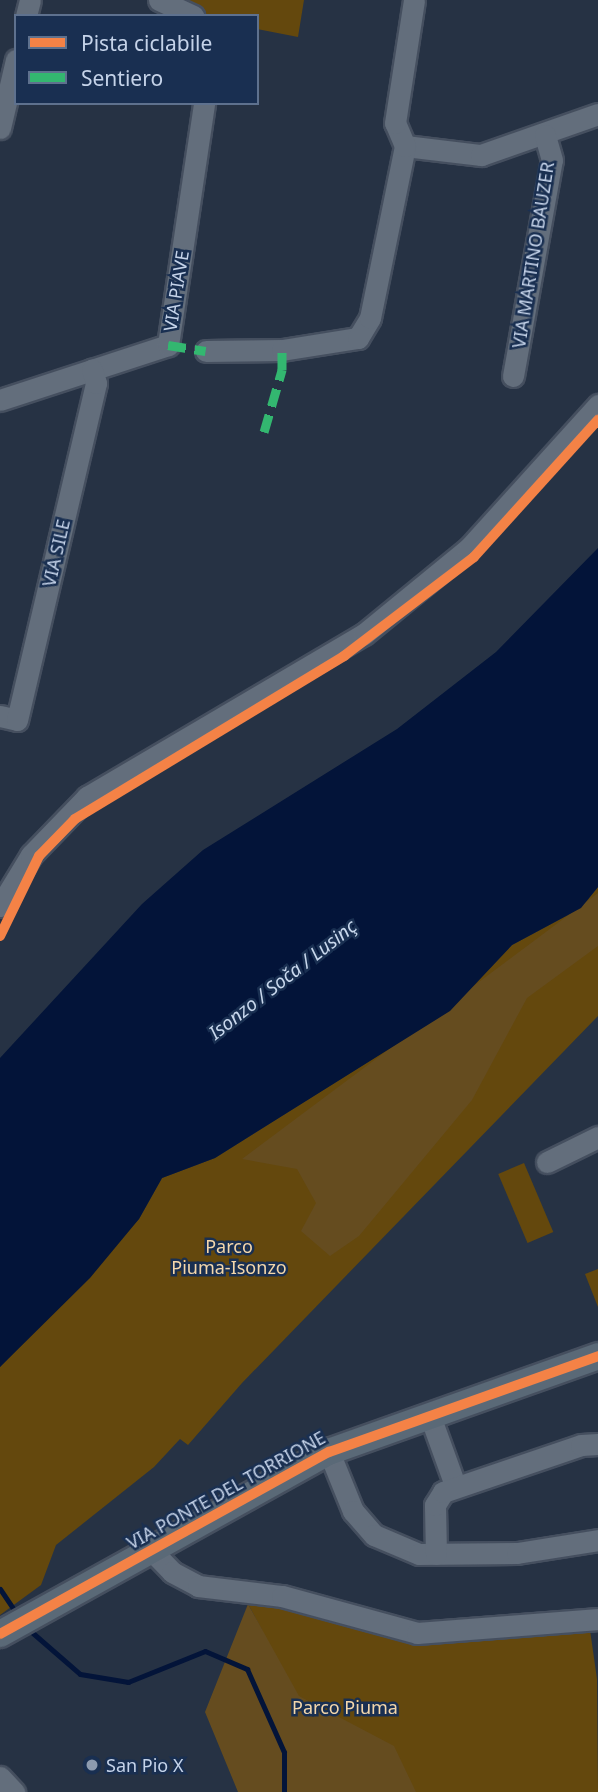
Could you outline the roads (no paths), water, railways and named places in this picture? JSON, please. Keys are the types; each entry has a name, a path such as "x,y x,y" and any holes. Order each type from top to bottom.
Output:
{"main road":[{"name":"VIA PONTE DEL TORRIONE","path":"3,1632 329,1452 598,1356"}],"street":[{"path":"159,0 189,14"},
{"path":"206,351 282,350 358,338 370,318 405,146 395,123 414,0"},
{"path":"0,128 14,68"},
{"name":"VIA PIAVE","path":"0,400 168,345 204,105"},
{"path":"405,146 481,155 545,135 598,114"},
{"name":"VIA MARTINO BAUZER","path":"513,376 551,160 545,135"},
{"name":"VIA SILE","path":"0,716 17,720 96,383 92,370"},
{"path":"0,906 31,855 87,797 364,634 469,548 598,405"},
{"path":"547,1162 598,1137"},
{"path":"430,1416 455,1485"},
{"path":"436,1554 435,1505 443,1492 455,1485 581,1445 598,1444"},
{"path":"329,1452 353,1511 374,1535 419,1554 517,1553 598,1540"},
{"path":"151,1550 178,1577 198,1586 282,1596 417,1633 598,1619"},
{"path":"0,1777 14,1792"}],"water":[{"name":"Isonzo / Soča / Lusinç","path":"598,548 598,887 581,908 512,945 450,1011 215,1158 162,1178 139,1219 90,1278 0,1367 0,1058 142,904 203,850 397,729 496,652"}],"waterway":[{"path":"0,1589 17,1614"},
{"path":"27,1628 80,1674 128,1682 205,1651 247,1669 284,1752 284,1792"}],"place":[{"name":"San Pio X","path":"92,1765"}],"park label":[{"name":"Parco Piuma-Isonzo","path":"229,1257"},
{"name":"Parco Piuma","path":"345,1707"}]}
